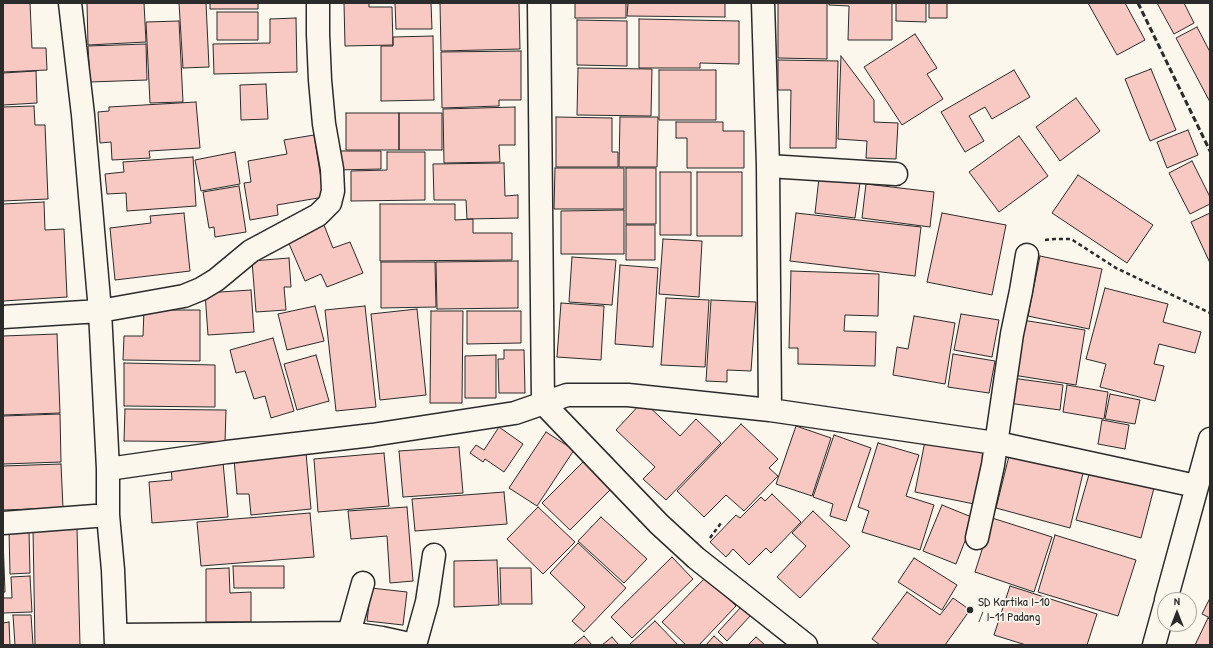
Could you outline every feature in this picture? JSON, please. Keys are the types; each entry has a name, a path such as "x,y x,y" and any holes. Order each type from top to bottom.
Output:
{"street":[{"path":"70,3 83,114 100,311 108,469 108,515 113,570 116,640 349,633 415,645 426,602 434,554"},
{"path":"3,317 100,311 184,296 201,289 216,280 251,250 318,215 330,203 333,191 332,169 324,124 320,80 318,3"},
{"path":"539,3 543,403 659,524 696,558 806,645"},
{"path":"763,3 768,166 770,410"},
{"path":"768,166 896,174"},
{"path":"977,538 996,443 1012,334 1027,255"},
{"path":"108,469 226,452 372,435 455,423 514,413 567,396 628,396 770,410 996,443 1196,486"},
{"path":"1168,592 1210,438"},
{"path":"3,523 108,515"},
{"path":"349,633 363,583"},
{"path":"1154,645 1158,632"}],"path":[{"path":"1027,255 1039,241 1071,239 1116,268 1210,313"}],"building":[{"path":"3,3 30,3 32,48 46,48 47,70 3,72"},
{"path":"87,3 144,3 146,42 88,45"},
{"path":"179,3 206,3 209,67 183,68"},
{"path":"210,3 258,3 258,9 210,9"},
{"path":"344,3 369,3 369,7 392,7 393,45 345,46"},
{"path":"395,3 431,3 432,29 396,29"},
{"path":"440,3 519,3 520,49 441,51"},
{"path":"575,3 626,3 626,18 575,18"},
{"path":"628,3 725,3 725,17 627,16"},
{"path":"778,3 827,3 827,59 778,58"},
{"path":"829,3 892,3 892,40 848,40 849,6 829,5"},
{"path":"896,3 926,3 926,22 896,21"},
{"path":"929,3 947,3 947,18 929,18"},
{"path":"1088,3 1125,3 1145,40 1117,55"},
{"path":"1157,3 1184,3 1194,23 1174,34"},
{"path":"217,12 258,12 258,40 217,40"},
{"path":"296,18 297,72 214,74 213,44 270,43 270,19"},
{"path":"639,19 739,21 739,64 700,63 700,68 639,68"},
{"path":"577,20 627,21 627,66 577,65"},
{"path":"179,21 183,102 150,103 146,22"},
{"path":"1197,27 1210,52 1210,102 1176,38"},
{"path":"915,34 937,68 927,74 943,99 902,125 864,67"},
{"path":"433,36 434,100 381,101 381,46 393,46 393,37"},
{"path":"146,44 147,80 90,82 88,46"},
{"path":"521,51 521,100 499,100 499,106 442,108 441,52"},
{"path":"841,56 874,100 874,122 898,123 896,159 866,158 867,141 838,139"},
{"path":"778,60 838,61 836,148 790,148 791,90 778,90"},
{"path":"578,68 652,69 651,116 577,115"},
{"path":"1151,69 1176,130 1150,141 1125,79"},
{"path":"659,70 716,70 716,120 659,120"},
{"path":"1014,70 1030,97 992,119 985,107 969,116 984,141 965,152 941,112"},
{"path":"36,71 37,103 3,105 3,73"},
{"path":"266,84 268,119 241,120 240,85"},
{"path":"1076,98 1100,131 1060,161 1036,127"},
{"path":"196,102 200,148 149,151 150,158 112,160 111,142 100,143 98,112 109,111 109,107"},
{"path":"34,106 35,125 45,125 48,199 3,201 3,107"},
{"path":"515,107 515,145 499,145 500,162 444,163 443,109"},
{"path":"346,113 399,113 399,150 346,150"},
{"path":"399,113 442,113 442,150 399,150"},
{"path":"556,117 612,118 612,152 618,152 618,167 556,167"},
{"path":"620,117 658,117 657,167 619,167"},
{"path":"676,122 723,122 723,131 744,131 744,168 687,168 687,138 676,138"},
{"path":"1188,130 1198,155 1167,168 1157,142"},
{"path":"314,135 324,197 277,205 278,215 250,220 244,183 251,182 248,161 287,154 284,140"},
{"path":"1019,136 1048,176 999,212 969,172"},
{"path":"336,151 381,151 381,169 336,170"},
{"path":"235,152 240,184 201,191 195,160"},
{"path":"387,152 425,152 425,200 351,201 351,171 387,170"},
{"path":"193,157 196,206 127,211 126,193 107,194 105,174 124,172 123,162"},
{"path":"1192,161 1210,197 1210,204 1190,214 1169,173"},
{"path":"504,163 505,196 518,195 518,218 467,219 466,200 434,200 433,164"},
{"path":"555,168 624,168 624,209 554,209"},
{"path":"626,168 656,168 656,224 626,224"},
{"path":"660,172 691,172 691,235 660,235"},
{"path":"697,172 742,172 742,236 697,236"},
{"path":"1078,175 1153,225 1127,263 1052,213"},
{"path":"819,178 860,183 855,218 815,213"},
{"path":"866,184 934,192 930,227 862,218"},
{"path":"239,186 246,232 215,237 214,227 209,228 203,192"},
{"path":"44,202 45,230 64,229 67,297 3,301 3,204"},
{"path":"380,204 455,204 455,220 473,219 473,233 512,233 512,260 380,261"},
{"path":"624,210 624,254 561,254 561,211"},
{"path":"184,213 190,271 115,280 110,228 151,223 150,216"},
{"path":"796,213 921,227 915,276 790,261"},
{"path":"942,213 1006,225 992,295 927,282"},
{"path":"1210,213 1210,263 1191,222"},
{"path":"324,225 333,248 350,242 363,273 327,287 321,274 305,281 287,239"},
{"path":"626,225 655,225 655,260 626,260"},
{"path":"663,239 702,241 699,297 659,294"},
{"path":"1040,256 1102,269 1089,329 1028,316"},
{"path":"572,257 616,260 612,305 569,302"},
{"path":"289,258 291,287 284,287 286,310 256,312 252,261"},
{"path":"518,261 518,308 437,309 436,262"},
{"path":"381,262 435,262 436,307 381,308"},
{"path":"620,265 658,268 653,347 615,344"},
{"path":"791,271 879,274 878,316 845,315 844,331 876,332 875,366 798,364 798,348 789,348"},
{"path":"1105,288 1168,304 1163,322 1201,332 1195,353 1159,344 1154,364 1164,366 1155,401 1100,387 1106,364 1086,359"},
{"path":"251,290 254,332 208,335 205,293"},
{"path":"666,298 709,300 705,367 661,365"},
{"path":"711,300 756,302 751,371 727,370 727,382 706,381"},
{"path":"561,303 604,306 601,360 557,357"},
{"path":"315,306 324,341 287,350 278,314"},
{"path":"365,306 376,407 336,411 325,310"},
{"path":"417,309 426,395 380,400 371,314"},
{"path":"144,310 200,310 200,361 123,360 124,336 143,336"},
{"path":"431,311 463,311 462,403 430,403"},
{"path":"467,311 521,311 521,343 467,344"},
{"path":"961,314 999,320 992,357 954,350"},
{"path":"914,316 955,323 945,384 893,375 897,347 908,349"},
{"path":"1022,320 1085,330 1076,385 1013,375"},
{"path":"57,334 60,413 3,415 3,336"},
{"path":"273,338 294,411 271,418 265,396 254,399 245,371 236,373 230,350"},
{"path":"504,350 524,350 525,393 499,393 498,359 504,359"},
{"path":"953,354 995,361 989,393 948,387"},
{"path":"316,355 329,401 297,410 284,364"},
{"path":"496,355 496,398 465,398 465,356"},
{"path":"124,363 215,365 215,407 124,406"},
{"path":"1012,378 1063,385 1060,410 1008,403"},
{"path":"1067,385 1108,392 1104,419 1063,412"},
{"path":"1110,394 1140,400 1135,424 1105,419"},
{"path":"643,401 680,436 696,419 721,443 666,500 643,479 655,467 616,430"},
{"path":"125,409 226,410 225,442 124,441"},
{"path":"60,414 61,462 3,464 3,416"},
{"path":"1102,420 1129,425 1125,449 1098,444"},
{"path":"741,424 778,459 769,468 778,476 744,511 726,495 704,517 677,491"},
{"path":"796,426 831,438 812,496 776,484"},
{"path":"499,427 523,444 504,472 485,459 483,462 470,453 476,445 484,450"},
{"path":"546,432 574,450 537,506 509,488"},
{"path":"834,435 871,448 846,521 830,516 833,504 813,497"},
{"path":"925,441 990,453 979,505 915,492"},
{"path":"878,443 919,455 906,496 934,505 920,550 862,532 869,511 858,507"},
{"path":"459,447 463,493 403,497 399,451"},
{"path":"1010,452 1084,469 1070,528 996,508"},
{"path":"306,453 311,509 251,515 249,494 237,494 234,459"},
{"path":"384,453 389,506 318,512 314,459"},
{"path":"223,462 228,517 152,523 149,482 172,480 171,467"},
{"path":"583,462 611,489 570,530 542,503"},
{"path":"61,464 63,508 3,510 3,466"},
{"path":"1090,471 1154,488 1141,538 1076,520"},
{"path":"504,492 507,524 415,531 412,499"},
{"path":"772,494 801,522 771,553 766,548 749,565 733,549 726,557 710,542 736,515 740,518 761,497 765,501"},
{"path":"942,505 974,518 956,564 923,551"},
{"path":"407,507 413,581 390,583 387,536 351,539 348,511"},
{"path":"538,507 575,542 543,574 507,539"},
{"path":"813,511 850,546 800,598 777,577 806,546 792,533"},
{"path":"310,513 314,557 201,566 197,522"},
{"path":"601,517 647,559 624,583 578,541"},
{"path":"992,518 1052,537 1034,592 975,572"},
{"path":"77,528 80,645 35,645 33,529"},
{"path":"9,531 29,531 30,573 10,574"},
{"path":"1055,535 1136,560 1118,616 1038,592"},
{"path":"3,539 5,592 3,592"},
{"path":"578,543 626,588 584,632 572,621 585,607 550,573"},
{"path":"672,557 693,579 632,638 611,617"},
{"path":"914,558 957,585 942,610 898,582"},
{"path":"497,560 499,605 454,607 454,561"},
{"path":"233,566 284,566 284,588 234,588"},
{"path":"229,568 230,593 251,592 251,622 206,622 206,569"},
{"path":"500,568 531,568 532,604 501,604"},
{"path":"30,576 32,612 3,613 3,598 12,598 11,577"},
{"path":"706,577 736,606 699,645 686,645 662,622"},
{"path":"1010,586 1097,614 1087,645 1026,645 994,635"},
{"path":"371,588 407,592 403,625 367,621"},
{"path":"907,592 940,615 953,598 970,610 945,645 880,645 872,639"},
{"path":"1210,598 1210,618 1202,614"},
{"path":"742,606 751,615 727,641 718,632"},
{"path":"13,615 31,615 33,645 15,645"},
{"path":"1208,618 1210,620 1210,645 1195,645"},
{"path":"655,621 678,645 629,645"},
{"path":"9,622 10,645 3,645 3,623"},
{"path":"584,636 592,645 573,645"},
{"path":"714,636 724,645 706,645"},
{"path":"612,637 619,645 602,645"},
{"path":"756,637 765,645 748,645"},
{"path":"306,641 344,643 344,645 306,645"}],"railway":[{"path":"1138,3 1210,151"}],"place":[{"name":"SD Kartika I-10 / I-11 Padang","path":"970,610"}]}
